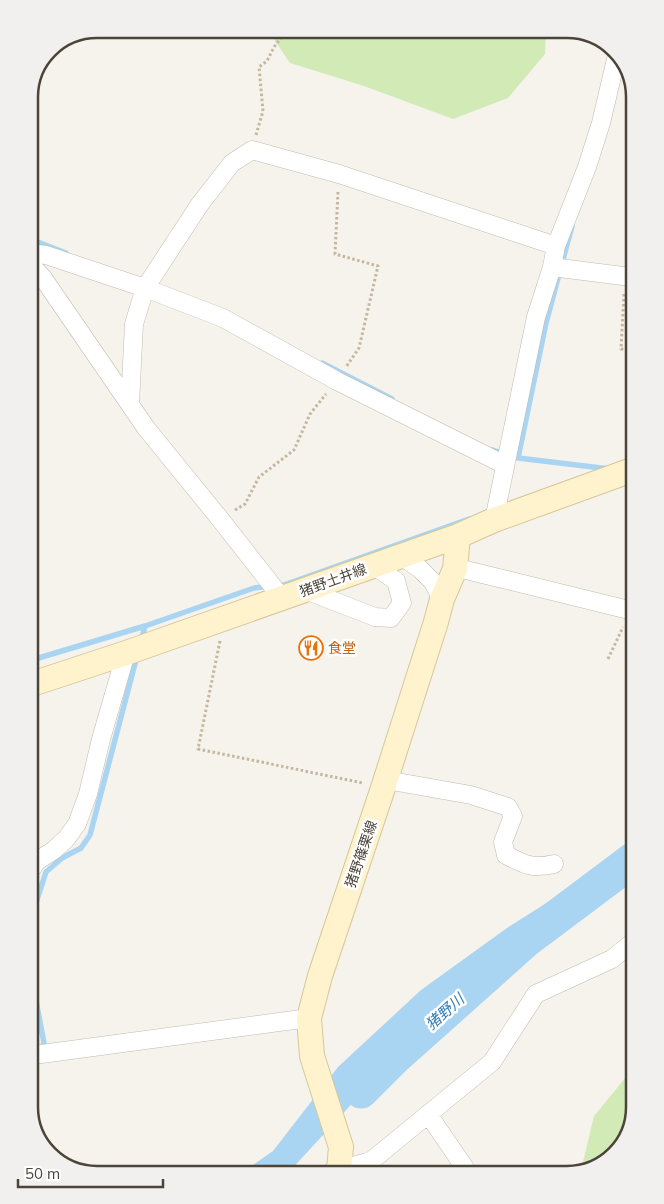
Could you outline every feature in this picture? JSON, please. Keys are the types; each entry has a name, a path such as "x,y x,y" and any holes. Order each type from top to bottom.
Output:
{"main road":[{"name":"猪野土井線","path":"38,682 224,619 458,536 494,520 626,472"},
{"name":"猪野篠栗線","path":"339,1165 321,1084 312,1056 308,1018 320,976 385,784 442,599 455,569 458,536"}],"street":[{"path":"494,520 536,317 552,267 556,246 590,158 601,123 615,62"},
{"path":"130,404 134,324 145,288 200,204 232,163 252,150 339,174 556,246"},
{"path":"38,254 46,254 145,288 223,318 337,381 506,465"},
{"path":"552,267 626,277"},
{"path":"38,273 146,428 282,598"},
{"path":"401,556 420,569 433,582 442,599"},
{"path":"305,590 375,618 392,618 402,603 396,581 373,565"},
{"path":"455,569 466,570 626,610"},
{"path":"38,860 66,839 77,824 88,794 101,739 126,653"},
{"path":"385,784 471,795 508,807 513,816 503,842 506,855 524,865 539,868 554,864"},
{"path":"339,1165 371,1161 492,1062 536,994 612,959 626,948"},
{"path":"38,1054 308,1018"},
{"path":"428,1114 464,1166"}],"path":[{"path":"252,150 263,111 259,67 266,61 281,38"},
{"path":"220,519 245,504 260,477 294,450 310,414 337,381 358,348 378,266 335,254 339,174"},
{"path":"626,298 621,349 626,350"},
{"path":"224,619 198,749 385,784"},
{"path":"608,659 626,623"}],"green space":[{"path":"273,38 546,38 545,54 508,98 453,119 364,86 290,63"},
{"path":"626,1077 625,1119 617,1140 600,1157 582,1164 594,1116"}],"water":[{"path":"626,855 626,882 526,940 395,1057 294,1166 251,1166 273,1151 338,1067 421,990 507,928 610,863"}],"waterway":[{"path":"518,458 546,323 572,226"},
{"path":"38,242 66,253"},
{"path":"322,363 392,399"},
{"path":"492,450 518,458 610,469"},
{"path":"277,585 284,585 469,519"},
{"path":"141,642 145,626 254,588 268,586"},
{"path":"38,658 145,626"},
{"path":"38,897 46,872 62,858 81,848 90,835 137,656"},
{"name":"猪野川","path":"361,1091 395,1057 526,940 626,865"},
{"path":"38,1011 44,1043 38,1056"}],"place":[{"name":"食堂","path":"311,648"}]}
